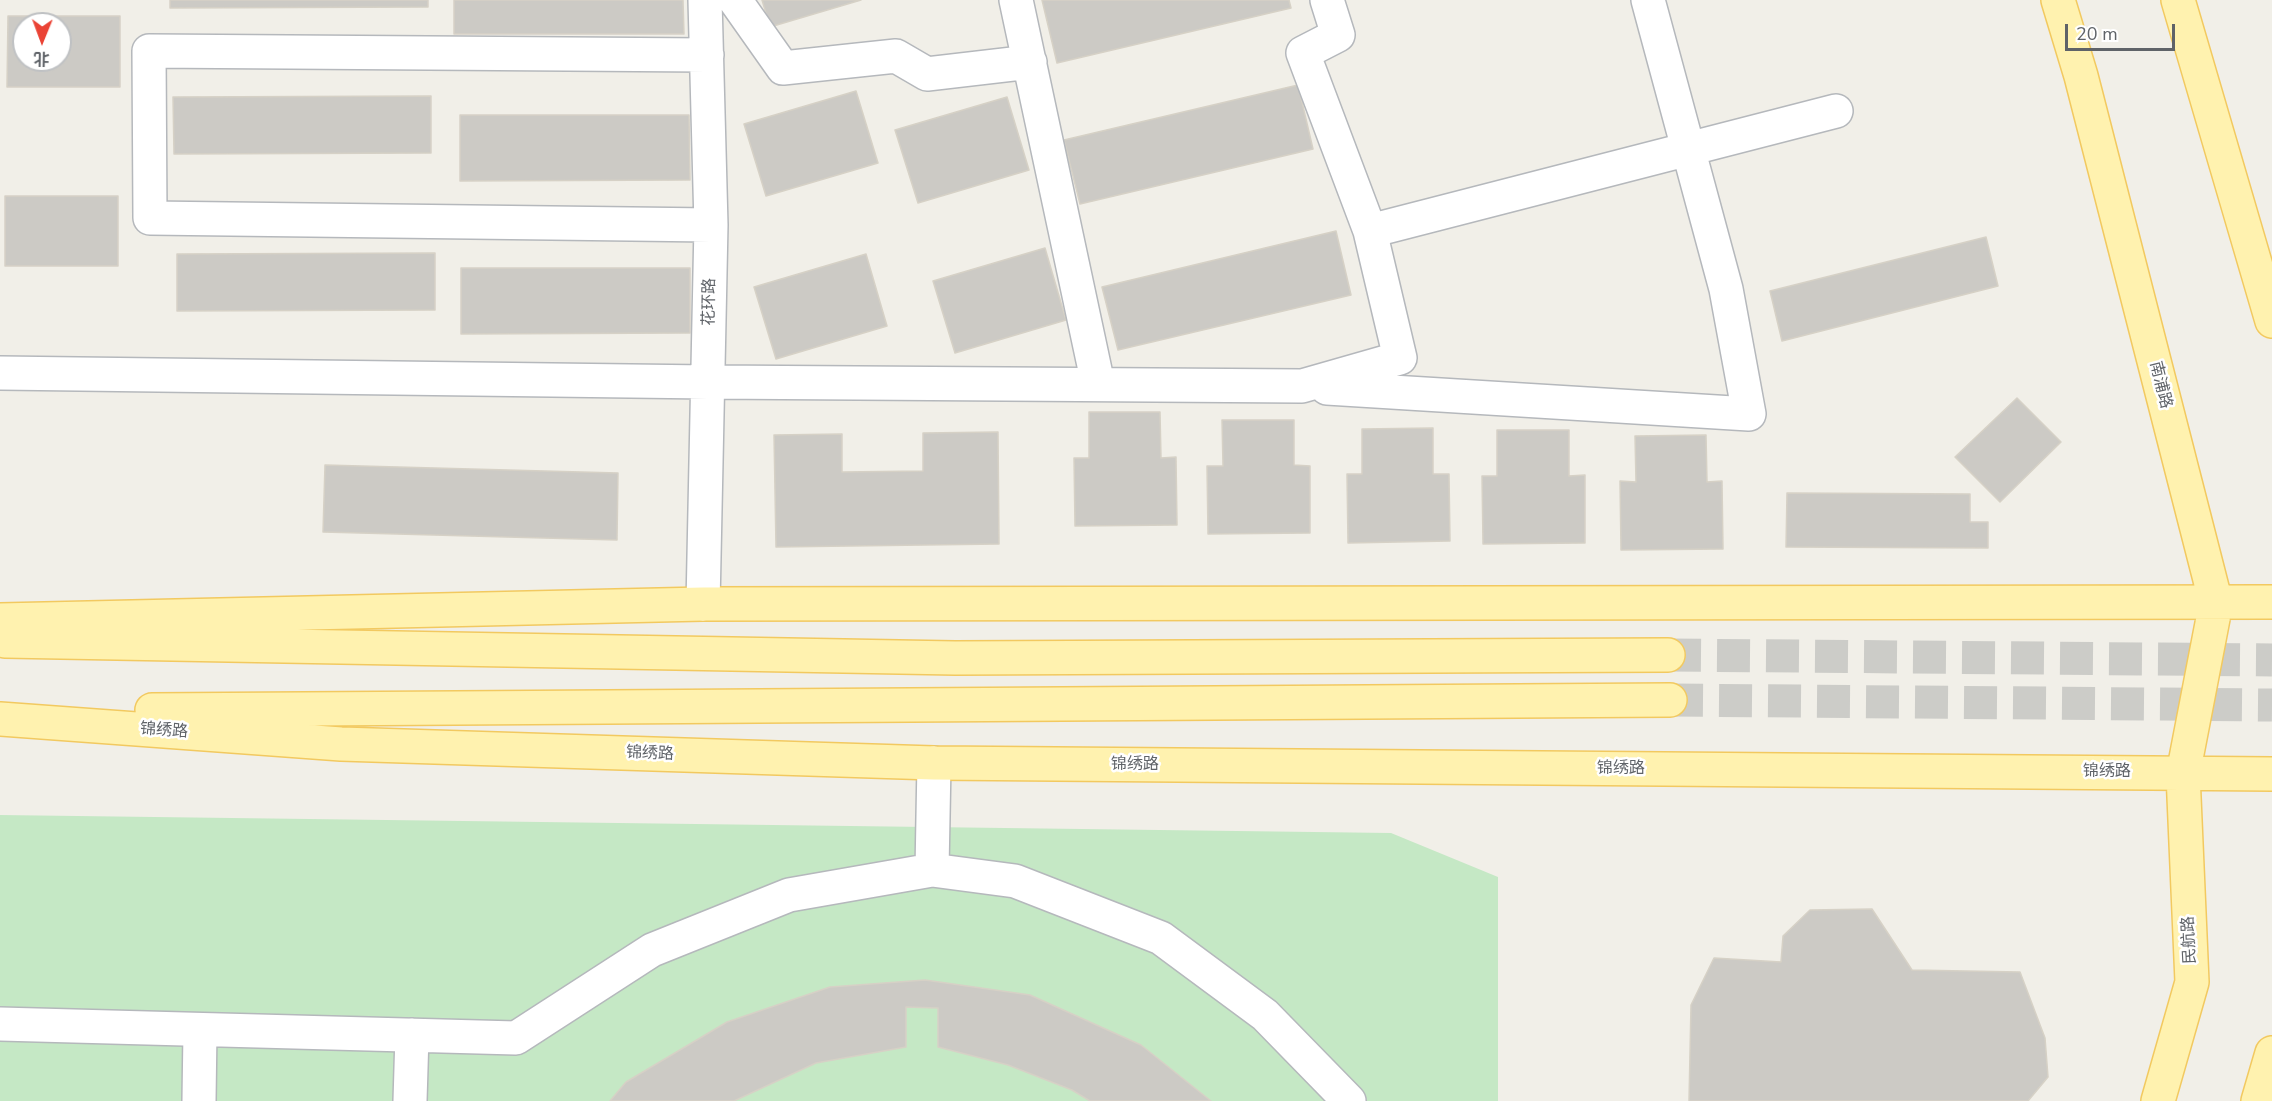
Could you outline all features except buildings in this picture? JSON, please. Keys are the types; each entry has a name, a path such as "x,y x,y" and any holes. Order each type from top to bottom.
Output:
{"main road":[{"name":"南浦路","path":"2058,0 2081,76 2216,603 2183,774"},
{"path":"2178,0 2272,321"},
{"path":"0,620 703,603 2272,602"},
{"path":"0,640 955,658 1668,655"},
{"name":"锦绣路","path":"0,712 1670,700"},
{"name":"锦绣路","path":"0,719 341,744 934,763 2272,774"},
{"name":"民航路","path":"2158,1101 2192,982 2183,774"},
{"path":"2258,1101 2272,1053"}],"street":[{"name":"花环路","path":"703,603 711,225 705,0"},
{"path":"735,0 783,69 896,56 927,74 1030,62"},
{"path":"1016,0 1098,384"},
{"path":"1302,386 1400,358 1370,231 1303,53 1338,35 1327,0"},
{"path":"0,373 709,382 1302,386 1749,414 1726,289 1648,0"},
{"path":"707,55 148,51 150,218 711,225"},
{"path":"1370,231 1836,111"},
{"path":"933,870 934,763"},
{"path":"0,1024 516,1038 652,950 789,895 933,870 1015,881 1161,938 1265,1015 1349,1101"},
{"path":"199,1101 200,1030"},
{"path":"410,1101 412,1035"}],"green space":[{"path":"0,815 1391,833 1498,877 1498,1101 0,1101"}],"tunnel":[{"path":"1668,655 2272,660"},
{"path":"1670,700 2272,705"}]}
